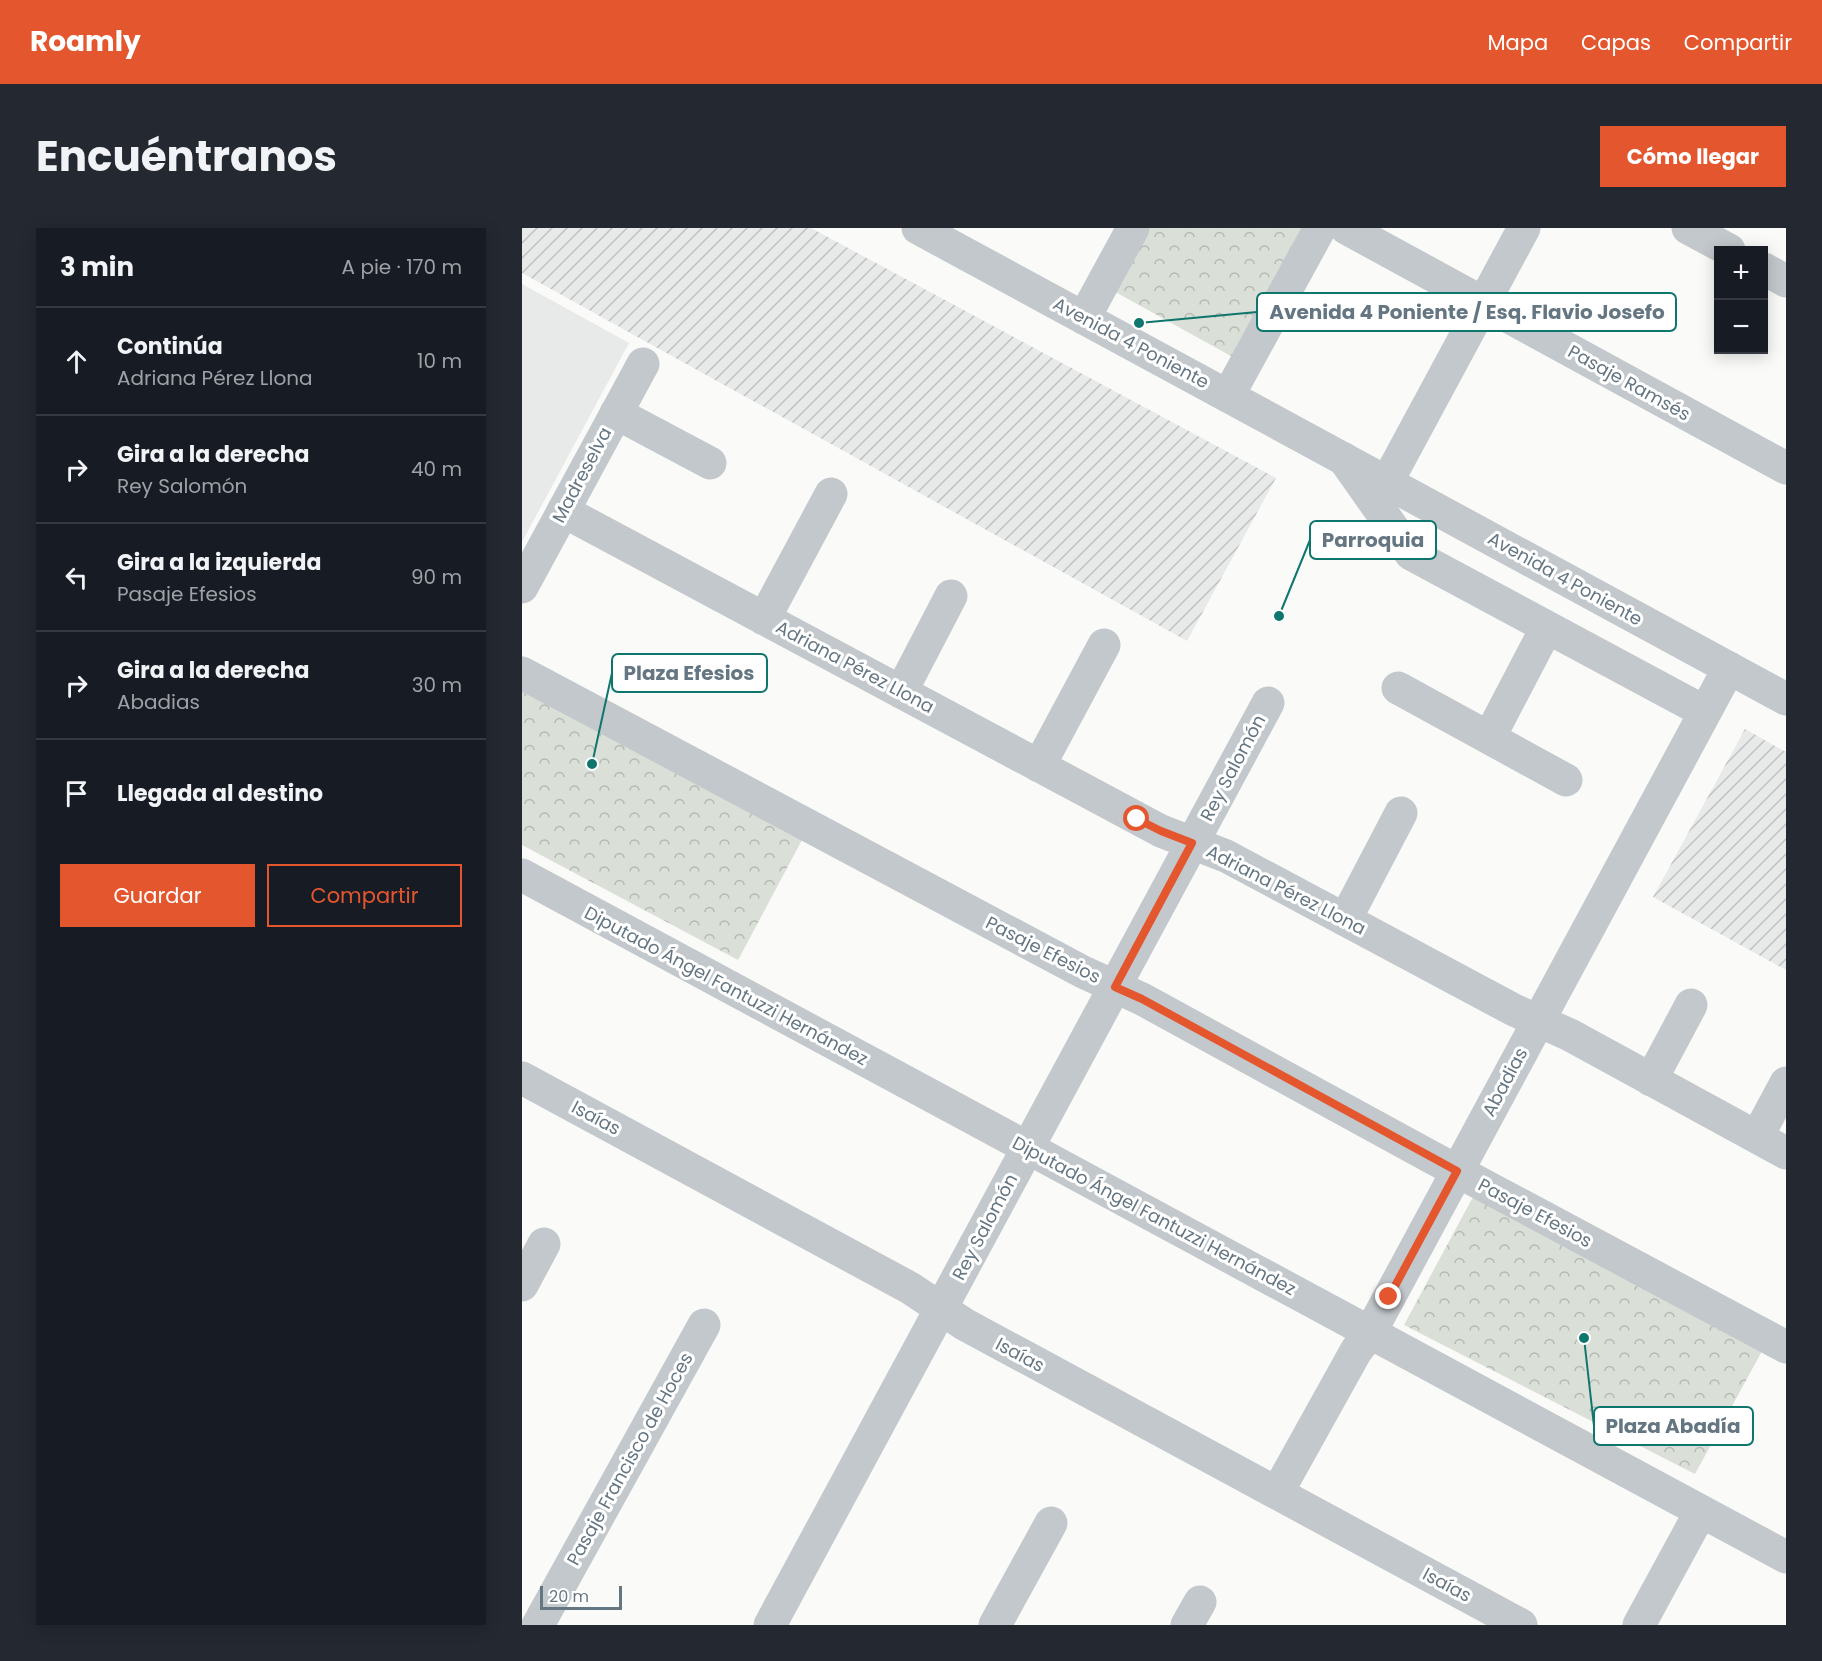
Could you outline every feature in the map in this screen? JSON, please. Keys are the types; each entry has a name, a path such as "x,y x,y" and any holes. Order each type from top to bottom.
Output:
{"street":[{"name":"Avenida 4 Poniente","path":"918,228 1786,699"},
{"path":"1084,318 1133,228"},
{"path":"1228,396 1320,228"},
{"name":"Pasaje Ramsés","path":"1346,228 1786,468"},
{"path":"1387,482 1524,228"},
{"path":"1688,228 1722,246"},
{"path":"1768,271 1786,281"},
{"name":"Madreselva","path":"522,587 643,364"},
{"path":"616,413 710,464"},
{"name":"Avenida 4 Poniente","path":"1344,459 1412,554 1705,712"},
{"path":"764,619 831,494"},
{"name":"Adriana Pérez Llona","path":"563,511 1161,831 1226,856 1538,1021 1570,1035 1786,1153"},
{"path":"901,692 951,596"},
{"path":"1489,738 1547,627"},
{"path":"1039,766 1104,645"},
{"name":"Abadias","path":"1276,1493 1356,1351 1370,1333 1729,668"},
{"name":"Pasaje Efesios","path":"522,673 1063,962 1142,999 1786,1347"},
{"path":"1398,688 1566,780"},
{"name":"Rey Salomón","path":"770,1625 1268,703"},
{"path":"1345,920 1401,813"},
{"name":"Diputado Ángel Fantuzzi Hernández","path":"522,875 1786,1557"},
{"path":"1651,1080 1691,1005"},
{"name":"Isaías","path":"522,1078 910,1288 964,1324 1521,1625"},
{"path":"1757,1137 1786,1083"},
{"path":"522,1285 544,1244"},
{"name":"Pasaje Francisco de Hoces","path":"538,1625 704,1325"},
{"path":"1639,1625 1701,1511"},
{"path":"995,1625 1051,1523"}],"shaded area":[{"path":"522,228 811,228 1276,478 1187,641 522,273"},
{"path":"522,284 629,343 522,542"},
{"path":"1745,729 1786,752 1786,970 1653,897"}],"green space":[{"path":"1143,228 1311,228 1238,360 1110,289"},
{"path":"522,689 803,838 738,960 522,845"},
{"path":"1474,1195 1762,1351 1695,1474 1404,1325"}],"place":[{"name":"Avenida 4 Poniente / Esq. Flavio Josefo","path":"1139,323"},
{"name":"Parroquia","path":"1279,616"},
{"name":"Plaza Efesios","path":"592,764"},
{"name":"Plaza Abadía","path":"1584,1338"}],"route":[{"path":"1137,819 1192,843 1115,987 1142,999 1457,1171 1389,1297"}]}
